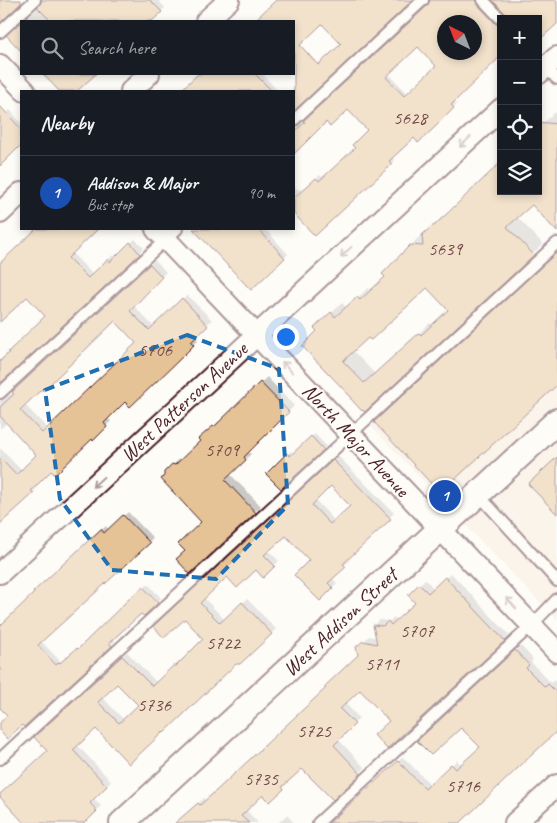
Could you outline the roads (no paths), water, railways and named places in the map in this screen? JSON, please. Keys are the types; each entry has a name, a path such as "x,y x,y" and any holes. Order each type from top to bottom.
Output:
{"street":[{"path":"207,20 229,0"},
{"path":"0,65 24,90"},
{"path":"132,90 149,75"},
{"name":"West Patterson Avenue","path":"0,573 497,113"},
{"path":"0,212 20,194"},
{"name":"North Major Avenue","path":"166,232 257,335 557,652"},
{"name":"West Addison Street","path":"122,823 557,421"},
{"path":"516,823 557,784"}],"lane":[{"path":"0,32 35,0"},
{"path":"295,119 423,0"},
{"path":"483,0 497,15"},
{"path":"0,393 166,232"},
{"path":"0,759 557,243"},
{"path":"478,494 557,581"},
{"path":"318,823 532,625 557,599"}],"place":[{"name":"Addison & Major","path":"445,496"}]}
